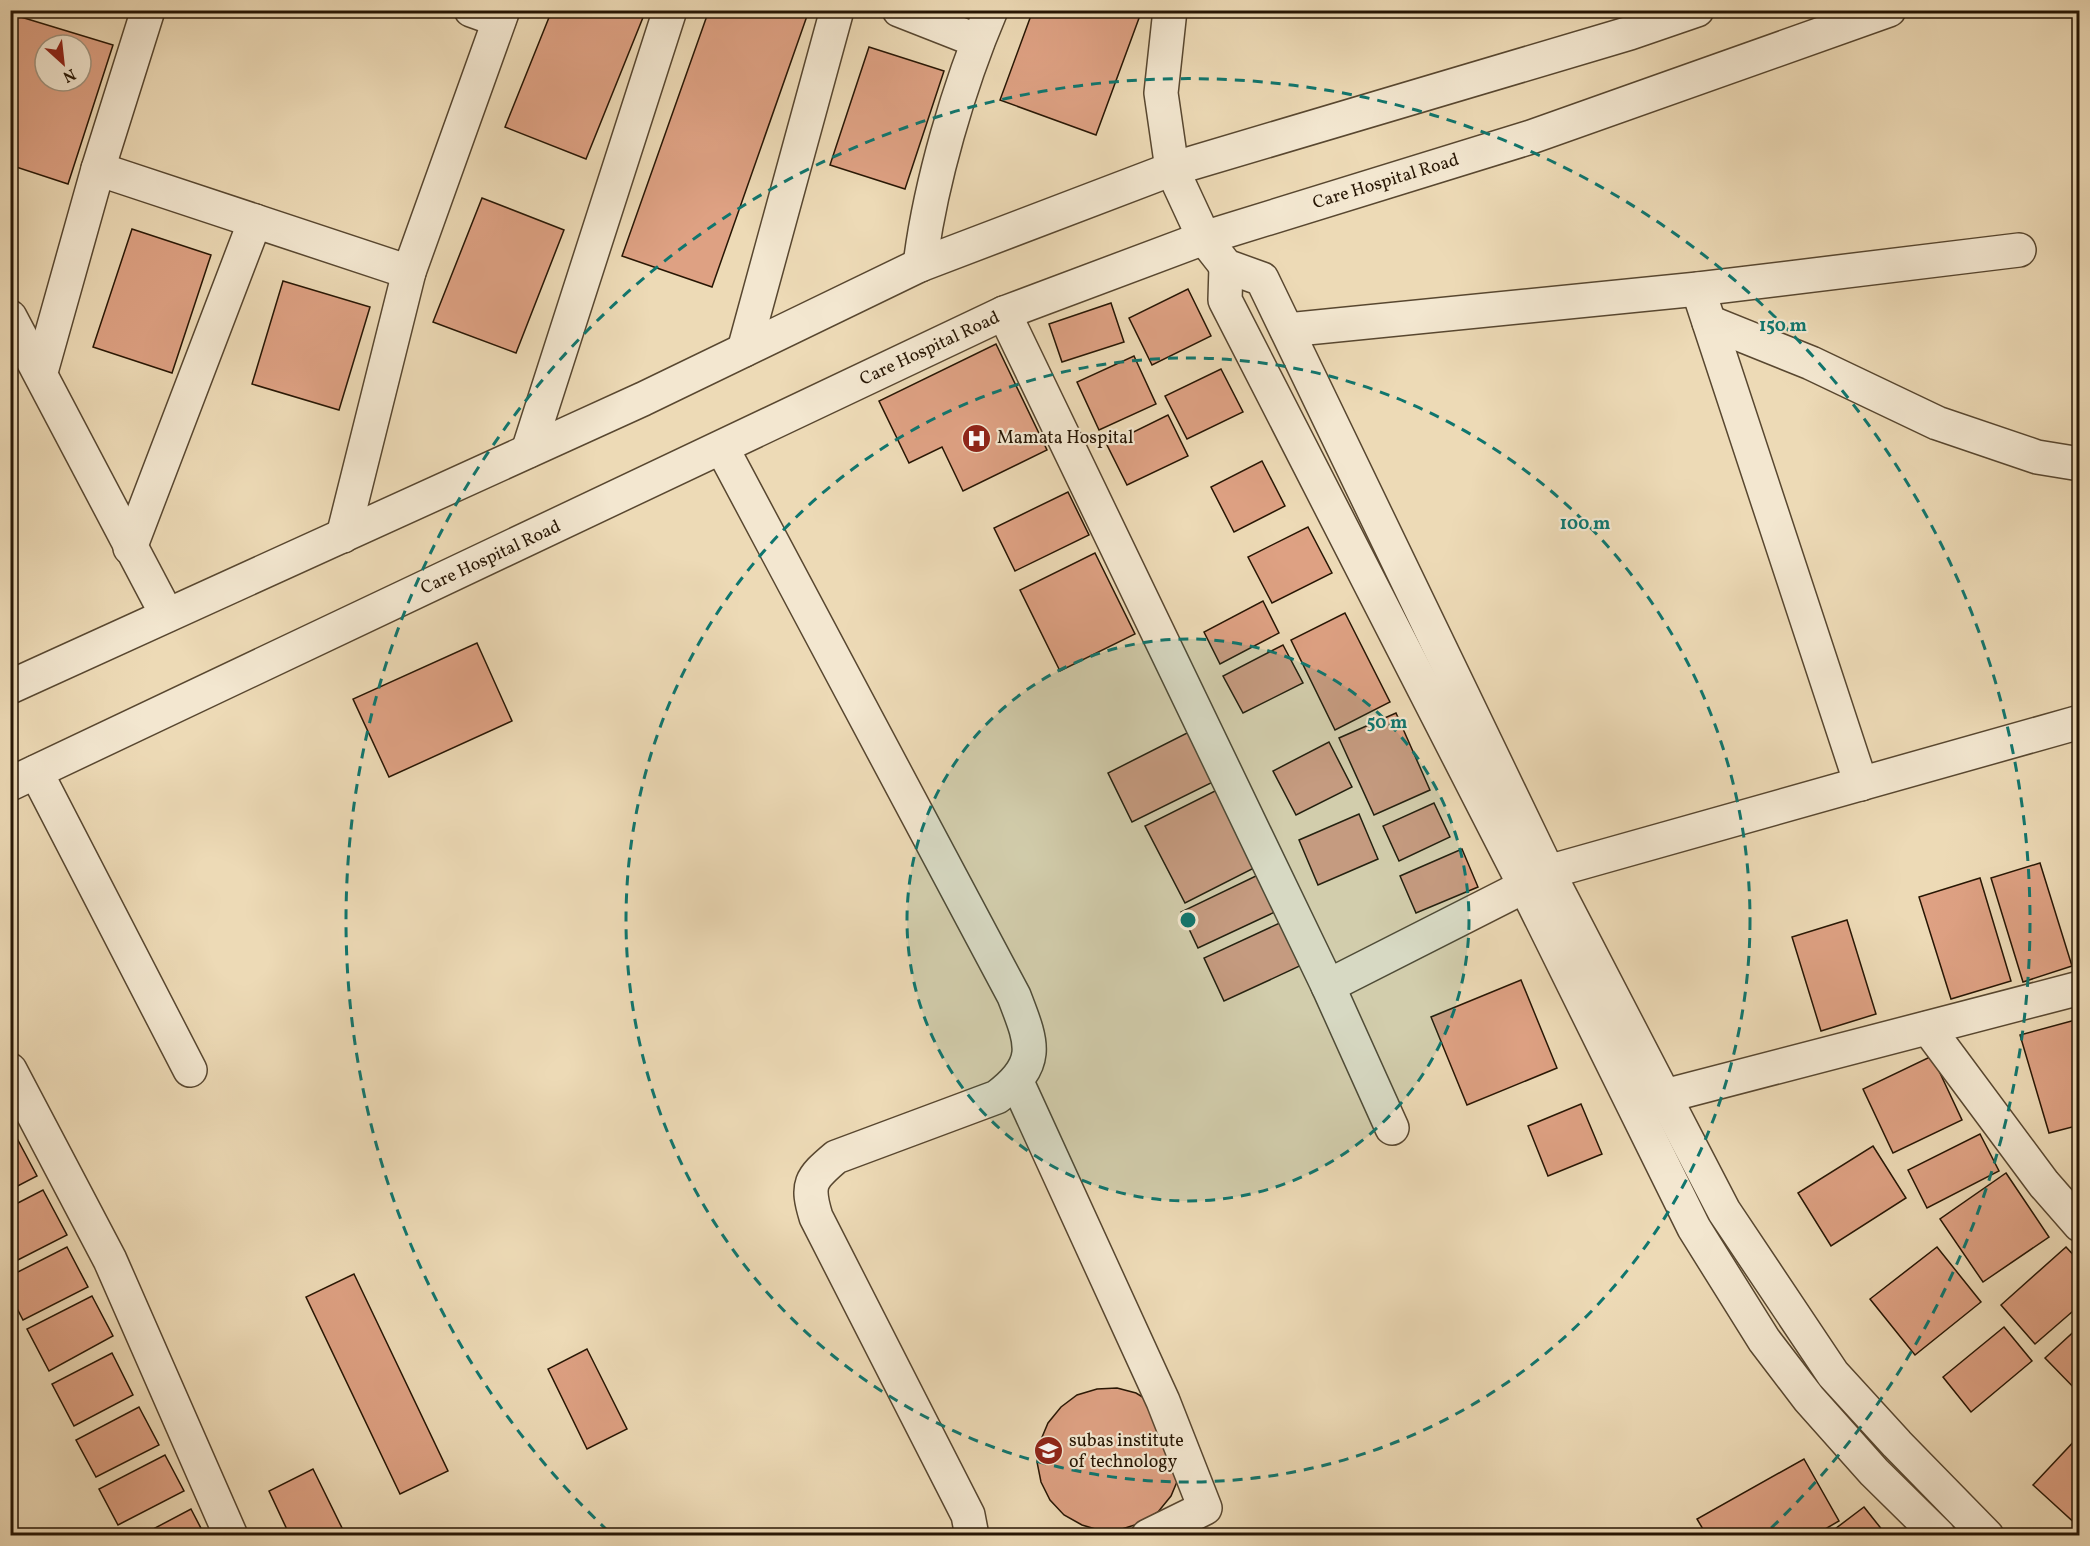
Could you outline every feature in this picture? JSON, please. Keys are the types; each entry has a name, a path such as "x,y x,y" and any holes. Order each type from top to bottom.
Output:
{"street":[{"path":"41,372 98,169 148,10"},
{"path":"528,451 670,10"},
{"path":"744,350 837,10"},
{"path":"899,10 978,40"},
{"path":"920,265 926,219 978,40 991,10"},
{"path":"1170,10 1161,93 1172,170 1204,238 1226,266 1262,279 1694,1228 1764,1340 1809,1399 1874,1472 1939,1536"},
{"path":"10,687 528,451 920,265 1172,170 1619,37 1697,10"},
{"name":"Care Hospital Road","path":"23,778 1004,313 1204,238 1530,137 1889,10"},
{"path":"343,536 409,272 491,14"},
{"path":"98,169 409,272"},
{"path":"130,548 255,221"},
{"path":"1287,330 1698,289 2019,250"},
{"path":"1226,266 1225,300 1537,879 1665,1096 1724,1211 1833,1374 1897,1444 1988,1536"},
{"path":"1698,289 1861,784"},
{"path":"1004,313 1328,986 1392,1128"},
{"path":"10,317 167,615"},
{"path":"1709,322 1811,363 1937,423 2037,457 2079,464"},
{"path":"722,448 1014,996 1029,1035 1028,1062 1017,1082 997,1097 836,1157 815,1174 808,1192 816,1217 968,1515 972,1536"},
{"path":"1328,986 1537,879 2079,722"},
{"path":"23,778 190,1070"},
{"path":"1665,1096 2079,988"},
{"path":"1928,1028 2044,1184 2079,1225"},
{"path":"10,1070 110,1260 231,1536"},
{"path":"1017,1082 1163,1401 1205,1508 1148,1536"},
{"path":"1694,1228 1724,1211"}],"building":[{"path":"552,10 646,10 586,159 505,127"},
{"path":"709,10 790,10 807,16 712,287 622,256"},
{"path":"1033,10 1142,10 1096,135 1000,100"},
{"path":"11,14 74,33 33,33 33,93 93,93 93,39 113,45 68,184 10,165"},
{"path":"869,47 944,71 905,189 830,165"},
{"path":"482,198 564,230 516,353 433,322"},
{"path":"132,229 211,255 172,373 93,347"},
{"path":"283,281 370,307 339,410 252,384"},
{"path":"1188,289 1211,336 1152,365 1129,318"},
{"path":"1111,303 1124,342 1062,362 1049,324"},
{"path":"996,344 1047,450 963,491 942,447 909,463 879,401"},
{"path":"1134,356 1156,404 1099,430 1077,382"},
{"path":"1221,369 1243,412 1187,439 1165,396"},
{"path":"1168,415 1188,456 1127,485 1107,445"},
{"path":"1262,461 1285,506 1234,532 1211,487"},
{"path":"1068,492 1089,535 1015,571 994,528"},
{"path":"1308,527 1332,573 1272,603 1248,557"},
{"path":"1095,553 1135,634 1060,671 1020,590"},
{"path":"1263,601 1279,633 1220,664 1204,632"},
{"path":"1345,613 1390,702 1335,730 1291,640"},
{"path":"477,643 512,721 389,777 353,699"},
{"path":"1283,645 1303,683 1243,713 1223,676"},
{"path":"1396,713 1430,790 1374,815 1339,738"},
{"path":"1191,731 1215,781 1132,822 1108,773"},
{"path":"1329,742 1352,787 1296,815 1273,771"},
{"path":"1219,789 1258,866 1185,903 1145,826"},
{"path":"1434,803 1450,837 1399,861 1383,826"},
{"path":"1359,814 1378,859 1318,885 1299,840"},
{"path":"1462,849 1478,887 1416,913 1400,876"},
{"path":"2040,863 2072,966 2023,982 1991,878"},
{"path":"1260,874 1277,911 1198,948 1181,912"},
{"path":"1980,878 2011,981 1951,999 1919,897"},
{"path":"1847,920 1876,1014 1821,1031 1792,937"},
{"path":"1284,921 1304,964 1224,1001 1204,958"},
{"path":"1521,980 1557,1068 1467,1105 1431,1017"},
{"path":"2079,1019 2080,1125 2049,1133 2020,1035"},
{"path":"1932,1056 1962,1120 1893,1153 1863,1089"},
{"path":"1581,1104 1602,1154 1548,1176 1528,1126"},
{"path":"12,1129 37,1176 10,1190 10,1130"},
{"path":"1980,1134 1999,1171 1927,1208 1908,1170"},
{"path":"1873,1146 1906,1198 1831,1246 1798,1193"},
{"path":"2006,1173 2049,1237 1983,1282 1940,1219"},
{"path":"43,1190 67,1235 10,1264 10,1207"},
{"path":"67,1247 88,1287 23,1320 10,1295 10,1276"},
{"path":"1937,1247 1981,1302 1915,1355 1870,1299"},
{"path":"2066,1247 2080,1262 2080,1305 2035,1344 2001,1305"},
{"path":"354,1274 448,1471 400,1494 306,1297"},
{"path":"92,1296 113,1336 49,1371 27,1329"},
{"path":"2080,1326 2080,1394 2045,1358"},
{"path":"2004,1327 2032,1361 1971,1412 1943,1377"},
{"path":"587,1349 627,1429 587,1449 548,1369"},
{"path":"112,1353 133,1395 74,1426 52,1384"},
{"path":"1117,1388 1136,1393 1154,1404 1179,1477 1171,1496 1158,1512 1141,1523 1122,1529 1102,1531 1082,1525 1064,1515 1050,1500 1041,1482 1037,1462 1040,1442 1048,1423 1061,1407 1077,1395 1097,1389"},
{"path":"139,1407 159,1445 96,1477 76,1440"},
{"path":"2080,1435 2080,1526 2079,1527 2033,1485"},
{"path":"165,1455 184,1491 118,1525 99,1489"},
{"path":"1804,1459 1839,1521 1813,1536 1707,1536 1697,1519"},
{"path":"313,1469 346,1536 290,1536 269,1491"},
{"path":"1864,1507 1887,1536 1827,1535"},
{"path":"191,1509 205,1536 140,1536"}],"place":[{"name":"Mamata Hospital","path":"976,438"},
{"name":"subas institute of technology","path":"1048,1451"}]}
